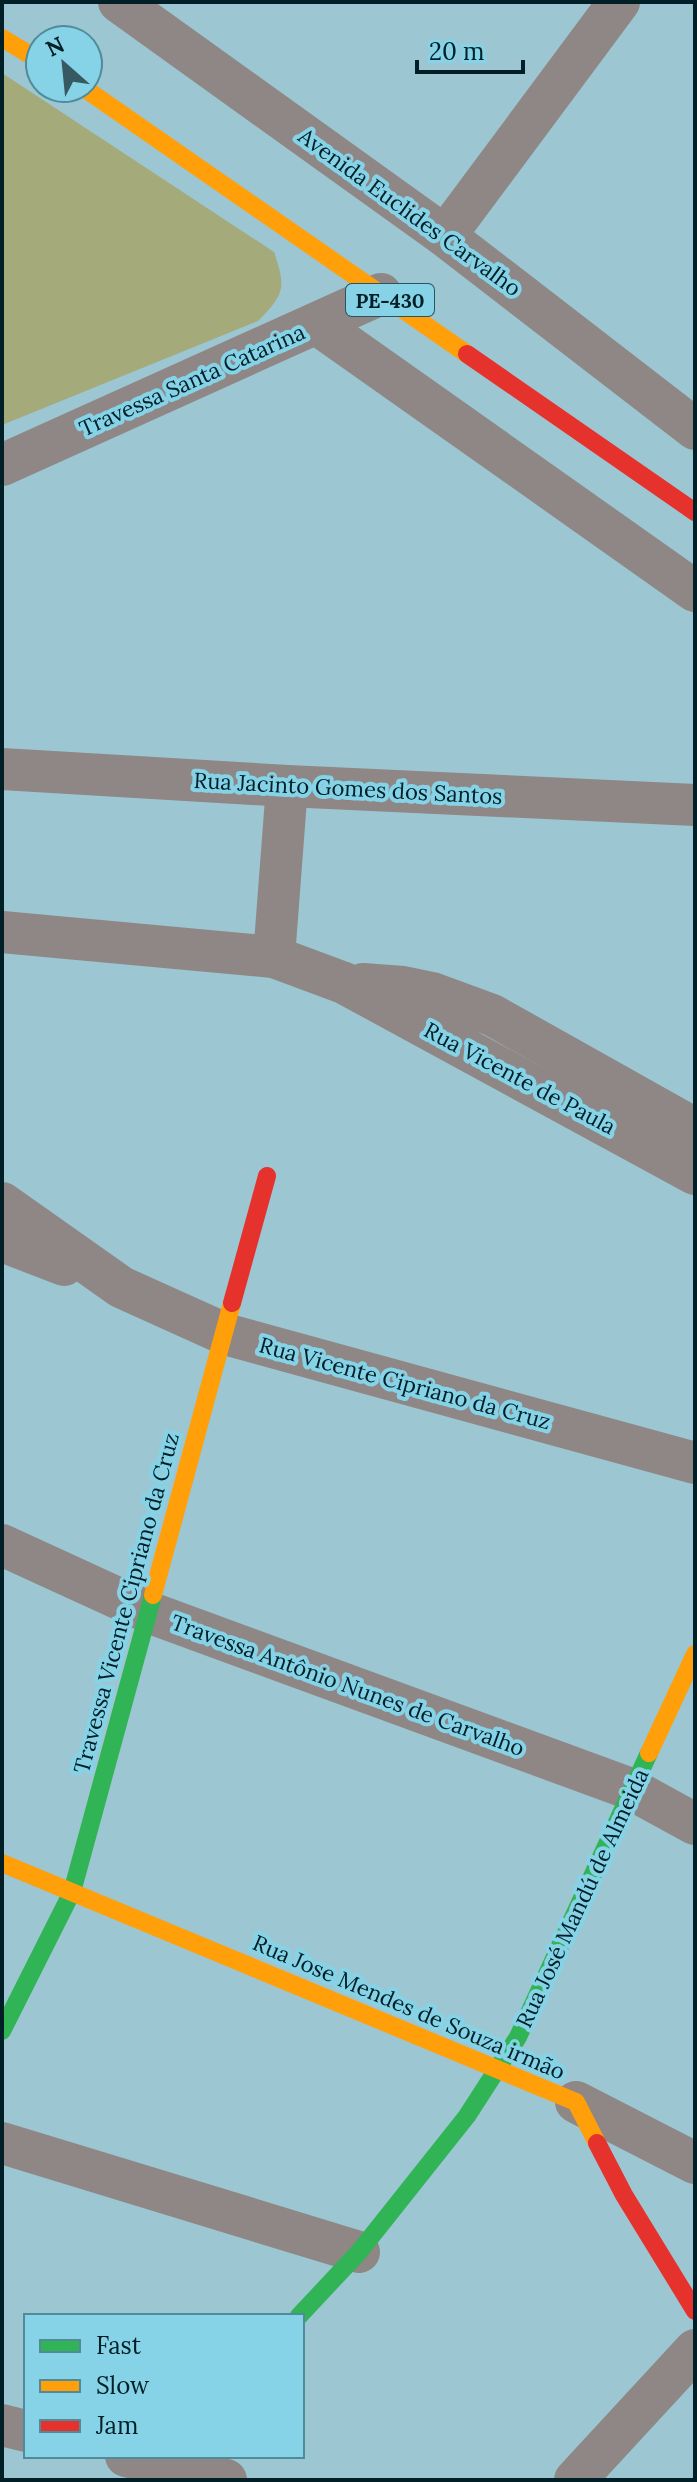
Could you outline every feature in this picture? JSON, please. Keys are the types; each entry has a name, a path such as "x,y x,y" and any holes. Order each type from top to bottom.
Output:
{"main road":[{"path":"2,38 24,51"},
{"name":"PE-430","path":"104,102 695,512"},
{"name":"Travessa Vicente Cipriano da Cruz","path":"2,2031 72,1892 267,1176"},
{"name":"Rua José Mandú de Almeida","path":"301,2314 359,2252 467,2116 518,2037 695,1654"},
{"name":"Rua Jose Mendes de Souza irmão","path":"2,1863 576,2102 624,2195 695,2311"}],"street":[{"path":"445,236 619,2"},
{"name":"Avenida Euclides Carvalho","path":"138,7 445,236 695,429"},
{"name":"Travessa Santa Catarina","path":"2,465 381,294"},
{"path":"317,324 695,591"},
{"name":"Rua Jacinto Gomes dos Santos","path":"2,769 695,805"},
{"path":"274,957 287,786"},
{"name":"Rua Vicente de Paula","path":"2,932 274,957 344,983 695,1174"},
{"name":"Rua Vicente de Paula","path":"344,983 403,987 432,993 492,1015 695,1129"},
{"name":"Rua Vicente Cipriano da Cruz","path":"2,1203 121,1287"},
{"name":"Rua Vicente Cipriano da Cruz","path":"2,1241 121,1287 225,1334 695,1463"},
{"name":"Travessa Antônio Nunes de Carvalho","path":"2,1545 148,1612 631,1789 695,1824"},
{"path":"576,2102 695,2163"},
{"path":"2,2143 359,2252"},
{"path":"575,2480 695,2350"},
{"path":"2,2425 24,2430"},
{"path":"148,2464 226,2480"}],"green space":[{"path":"2,73 24,87 24,104 49,104 274,252 281,290 274,304 258,321 2,425"}],"traffic: fast":[{"path":"2,2031 72,1892 153,1595"},
{"path":"301,2314 359,2252 467,2116 518,2037 649,1753"}],"traffic: slow":[{"path":"2,38 24,51"},
{"path":"104,102 467,354"},
{"path":"153,1595 232,1303"},
{"path":"649,1753 695,1654"},
{"path":"2,1863 576,2102 597,2143"}],"traffic: jam":[{"path":"467,354 695,512"},
{"path":"232,1303 267,1176"},
{"path":"597,2143 624,2195 695,2311"}]}
